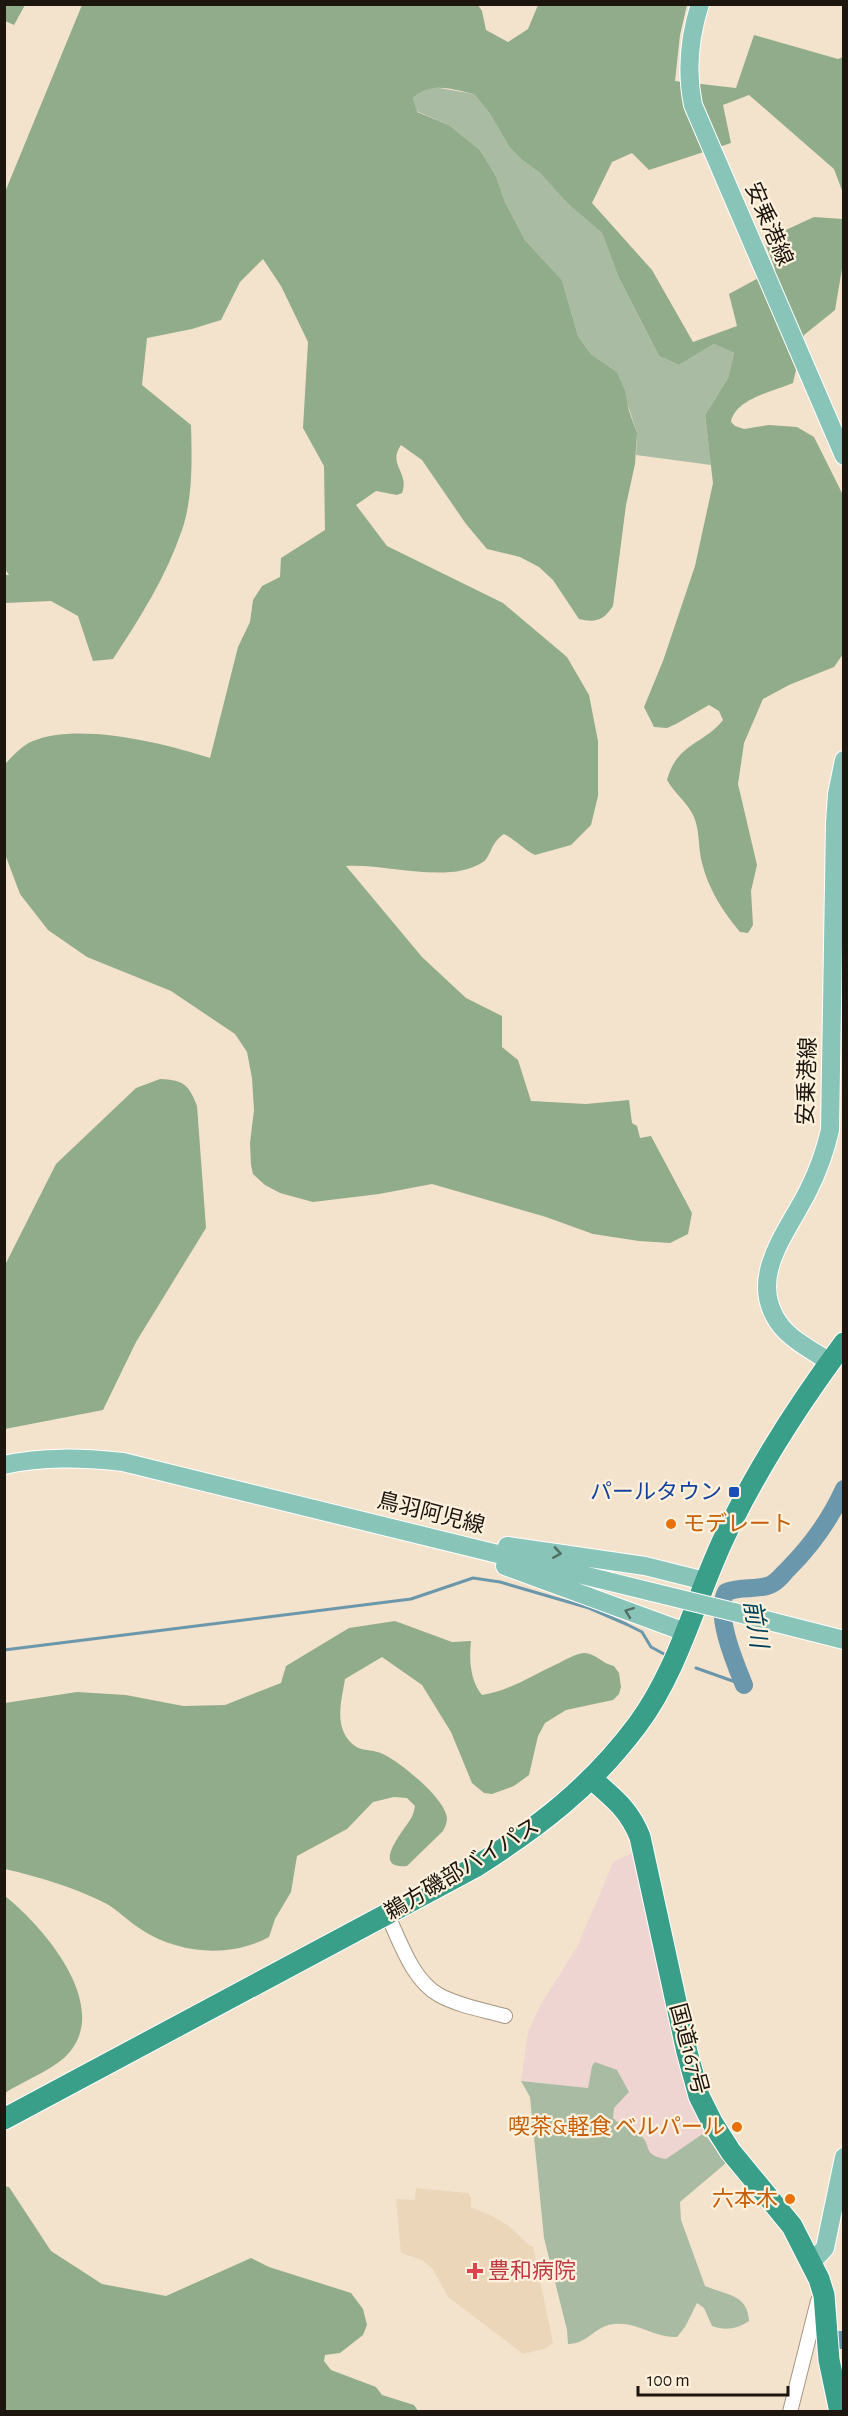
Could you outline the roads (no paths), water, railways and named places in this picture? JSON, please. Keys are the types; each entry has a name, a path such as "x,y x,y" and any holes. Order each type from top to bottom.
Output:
{"highway":[{"name":"鵜方磯部バイパス","path":"4,2119 476,1867 518,1840 570,1800 592,1779 639,1723 662,1687 705,1581 757,1473 843,1342"},
{"name":"国道167号","path":"592,1779 626,1810 633,1819 640,1837 687,2052 699,2096 712,2122 735,2157 792,2226 824,2295 829,2360 840,2412"}],"main road":[{"name":"安乗港線","path":"700,4 689,60 693,105 843,456"},
{"name":"安乗港線","path":"830,1362 790,1335 780,1325 768,1299 766,1286 770,1261 819,1168 830,1130 835,823 843,760"},
{"name":"鳥羽阿児線","path":"4,1465 26,1460 91,1459 123,1462 843,1640"},
{"path":"416,1533 645,1566 705,1581"},
{"path":"416,1533 685,1632"},
{"path":"811,2263 825,2248 843,2157"}],"street":[{"path":"387,1914 414,1968 429,1988 449,2000 506,2016"},
{"path":"790,2412 818,2301 824,2295"}],"waterway":[{"name":"前川","path":"744,1685 731,1652 724,1625 722,1613 726,1592 762,1587 776,1581 820,1532 844,1489"},
{"path":"4,1650 411,1599 473,1578 500,1582 589,1608 642,1632 651,1647 664,1654"},
{"path":"696,1668 744,1685"},
{"name":"前川","path":"839,2340 844,2340"}],"place":[{"name":"パールタウン","path":"734,1492"},
{"name":"モデレート","path":"671,1524"},
{"name":"喫茶&軽食 ベルパール","path":"737,2127"},
{"name":"六本木","path":"790,2199"},
{"name":"豊和病院","path":"475,2271"}]}
